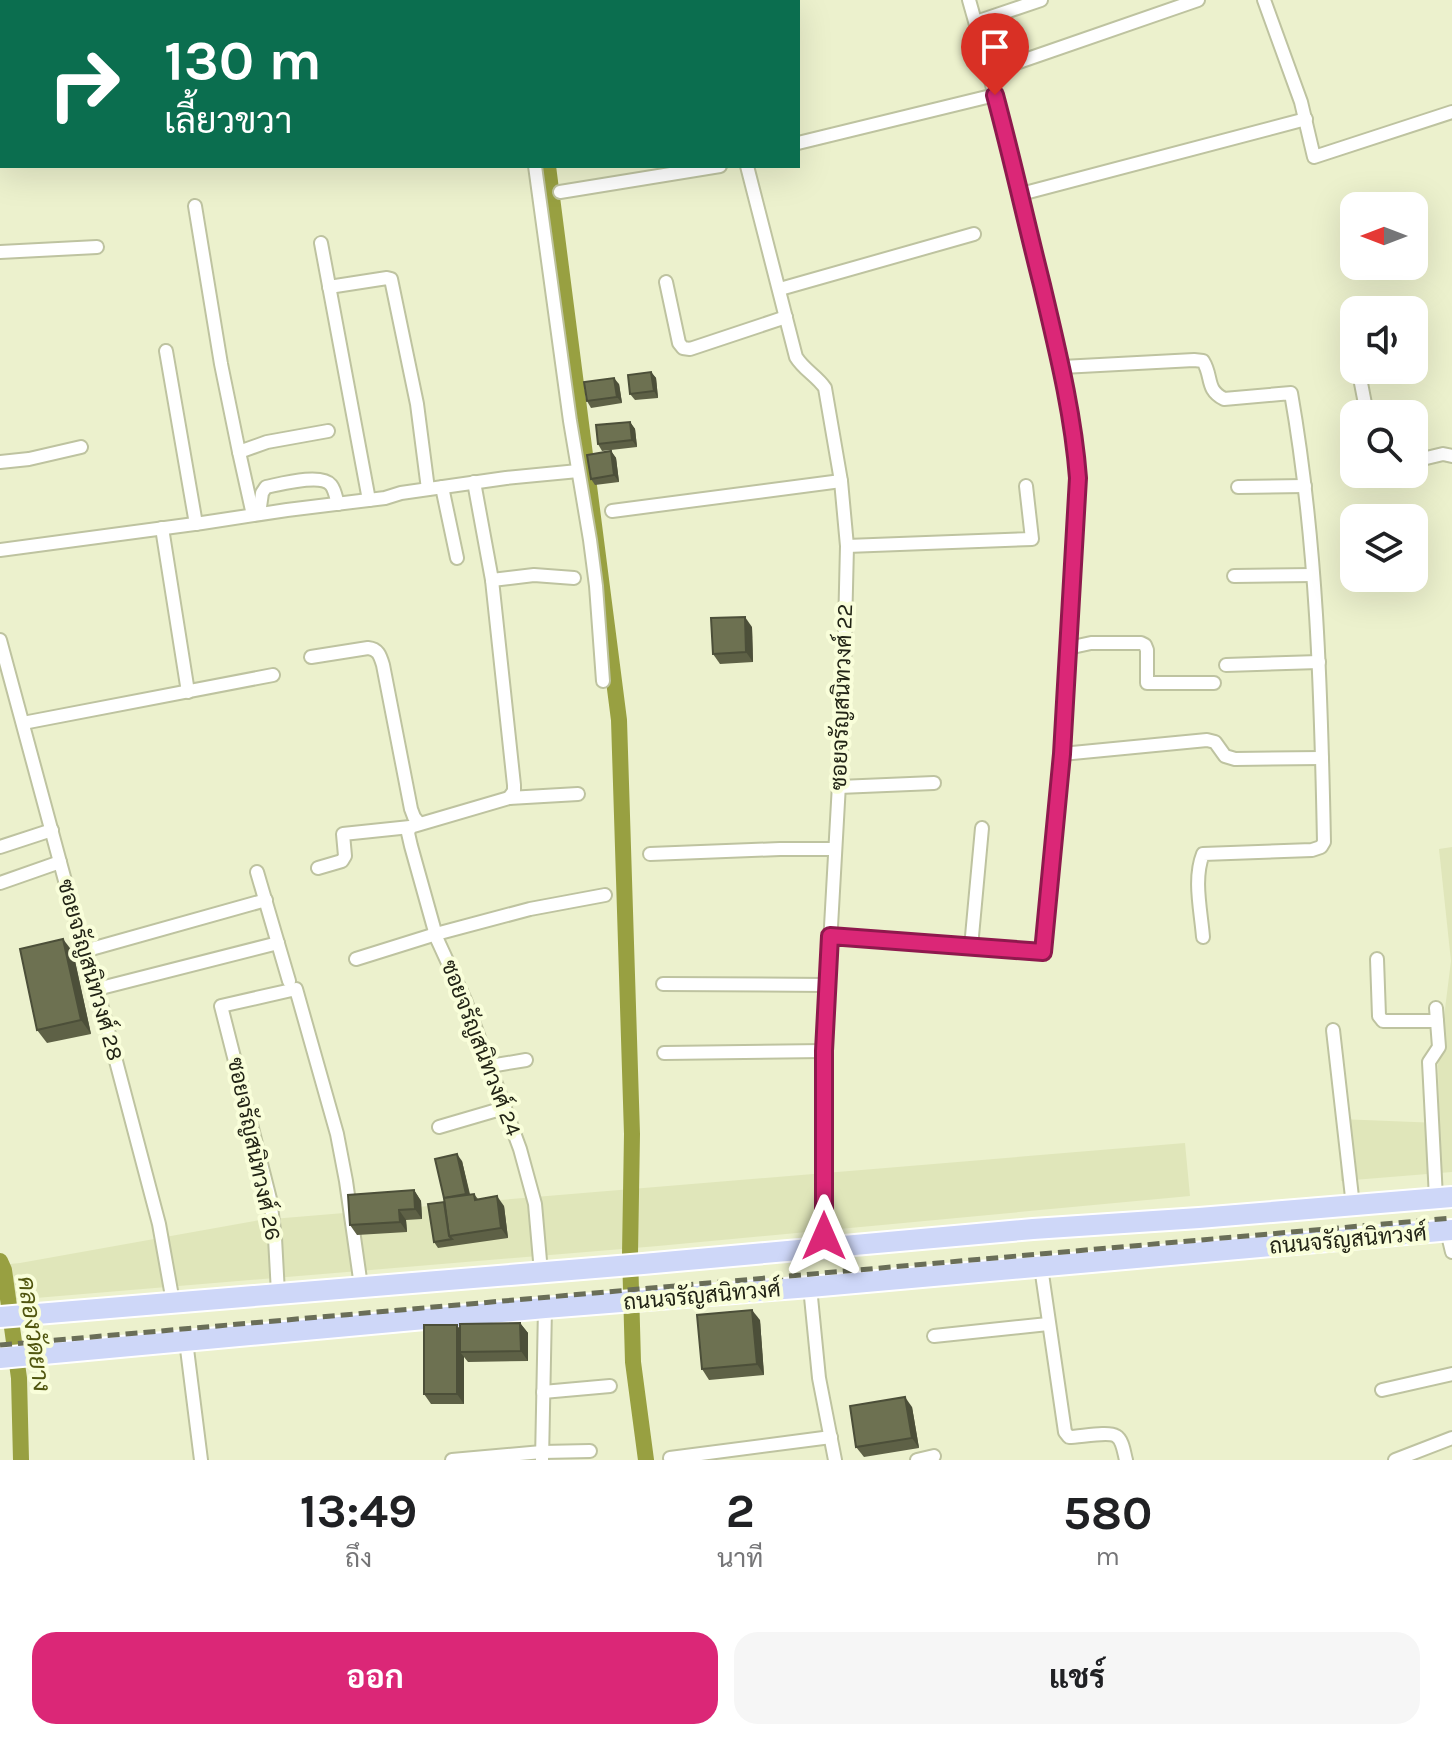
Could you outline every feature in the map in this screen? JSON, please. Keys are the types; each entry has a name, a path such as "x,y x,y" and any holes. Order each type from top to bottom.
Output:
{"main road":[{"name":"ถนนจรัญสนิทวงศ์","path":"0,1317 1444,1197"},
{"path":"1444,1197 1450,1231"},
{"name":"ถนนจรัญสนิทวงศ์","path":"0,1358 1450,1231"}],"street":[{"path":"830,936 1043,952 1062,754 1078,478 1076,452 1062,367 1021,194 969,0"},
{"path":"976,22 1041,0"},
{"path":"990,72 1198,0"},
{"path":"1264,0 1306,119 1314,157 1452,112"},
{"path":"800,143 995,95"},
{"path":"1021,194 1306,119"},
{"path":"535,168 590,540 603,681"},
{"path":"560,192 708,168"},
{"name":"ซอยจรัญสนิทวงศ์ 22","path":"748,168 796,357 825,388 841,481 847,546 846,636 824,1051 824,1247"},
{"path":"195,206 221,364 256,515"},
{"path":"780,289 974,234"},
{"path":"321,243 369,500"},
{"path":"0,252 97,247"},
{"path":"329,287 391,279 435,488 457,558"},
{"path":"666,282 679,343 683,348 690,349 786,317"},
{"path":"166,351 196,524"},
{"path":"1062,367 1203,361 1211,386 1224,399 1291,393 1305,486 1313,575 1319,662 1324,842 1321,847 1312,850 1203,854 1199,864 1203,937"},
{"path":"239,452 267,442 328,431"},
{"path":"0,462 81,447"},
{"path":"1428,458 1443,454 1452,456"},
{"path":"0,550 369,500 474,482 578,471"},
{"path":"256,515 266,487 308,480 328,482 333,487 338,504"},
{"path":"612,511 841,481"},
{"path":"474,482 492,580 514,785 509,798"},
{"path":"847,546 1032,539 1026,486"},
{"path":"1238,487 1305,486"},
{"path":"162,528 188,692"},
{"path":"492,580 534,575 574,578"},
{"path":"1234,576 1313,575"},
{"name":"ซอยจรัญสนิทวงศ์ 28","path":"0,640 2,658 97,989 159,1224 173,1302"},
{"path":"1068,648 1091,643 1141,643 1147,650 1147,683 1214,683"},
{"name":"ซอยจรัญสนิทวงศ์ 24","path":"311,657 368,648 378,653 383,665 414,817 414,825 408,833 411,846 436,934 465,1000 520,1149 535,1204 541,1272"},
{"path":"1226,665 1319,662"},
{"path":"23,723 273,675"},
{"path":"1062,754 1207,740 1215,742 1225,756 1235,759 1322,758"},
{"path":"839,787 934,783"},
{"path":"318,868 342,861 345,856 343,834 414,825 509,798 578,794"},
{"path":"971,947 982,828"},
{"path":"0,847 52,830"},
{"path":"650,854 834,849"},
{"path":"0,883 60,862"},
{"path":"257,872 289,981"},
{"path":"356,959 530,909 605,895"},
{"path":"84,951 266,900"},
{"path":"97,989 278,943"},
{"path":"1377,959 1379,1016 1383,1021 1436,1014 1439,1047 1429,1062 1444,1197"},
{"path":"663,984 828,985"},
{"name":"ซอยจรัญสนิทวงศ์ 26","path":"278,1293 270,1199 221,1006 296,989 339,1145 361,1286"},
{"path":"1333,1030 1353,1206"},
{"path":"664,1053 824,1051"},
{"path":"490,1066 526,1060"},
{"path":"439,1127 504,1108"},
{"path":"1450,1231 1452,1252"},
{"path":"1041,1267 1065,1432 1069,1437 1117,1436 1122,1442 1126,1460"},
{"path":"810,1287 819,1378 835,1460"},
{"path":"542,1456 545,1308"},
{"path":"934,1336 1048,1324"},
{"path":"186,1341 201,1460"},
{"path":"1382,1390 1452,1374"},
{"path":"543,1392 610,1386"},
{"path":"670,1458 831,1437"},
{"path":"1404,1459 1451,1442"},
{"path":"452,1460 590,1451"},
{"path":"917,1460 934,1456"}],"shaded area":[{"path":"1452,847 1452,1172 1341,1181 1339,1119 1439,1123 1438,1065 1451,961 1439,849"},
{"path":"1185,1143 1190,1196 658,1246 0,1301 0,1265 260,1220"}],"building":[{"path":"651,372 654,391 630,394 628,375"},
{"path":"614,378 617,397 587,401 584,382"},
{"path":"630,422 632,440 598,444 596,425"},
{"path":"611,451 614,475 591,479 587,455"},
{"path":"745,617 746,652 713,654 711,618"},
{"path":"63,939 81,1020 37,1030 20,949"},
{"path":"457,1154 466,1194 444,1198 435,1159"},
{"path":"414,1190 415,1209 399,1210 400,1222 350,1225 348,1195"},
{"path":"474,1194 475,1200 497,1196 501,1228 449,1236 444,1198"},
{"path":"444,1202 452,1239 434,1242 428,1204"},
{"path":"752,1310 757,1364 702,1369 697,1315"},
{"path":"520,1323 521,1351 460,1352 460,1324"},
{"path":"424,1325 457,1325 457,1394 424,1394"},
{"path":"905,1397 912,1438 856,1447 850,1406"}],"waterway":[{"path":"548,168 619,720 632,1134 630,1254 633,1362 646,1460"},
{"name":"คลองวัดยาง","path":"0,1261 4,1270 19,1378 21,1460"}],"railway":[{"path":"0,1345 1452,1218"}],"route":[{"path":"824,1236 824,1051 830,936 1043,952 1062,754 1078,478 1062,367 995,95"}]}
